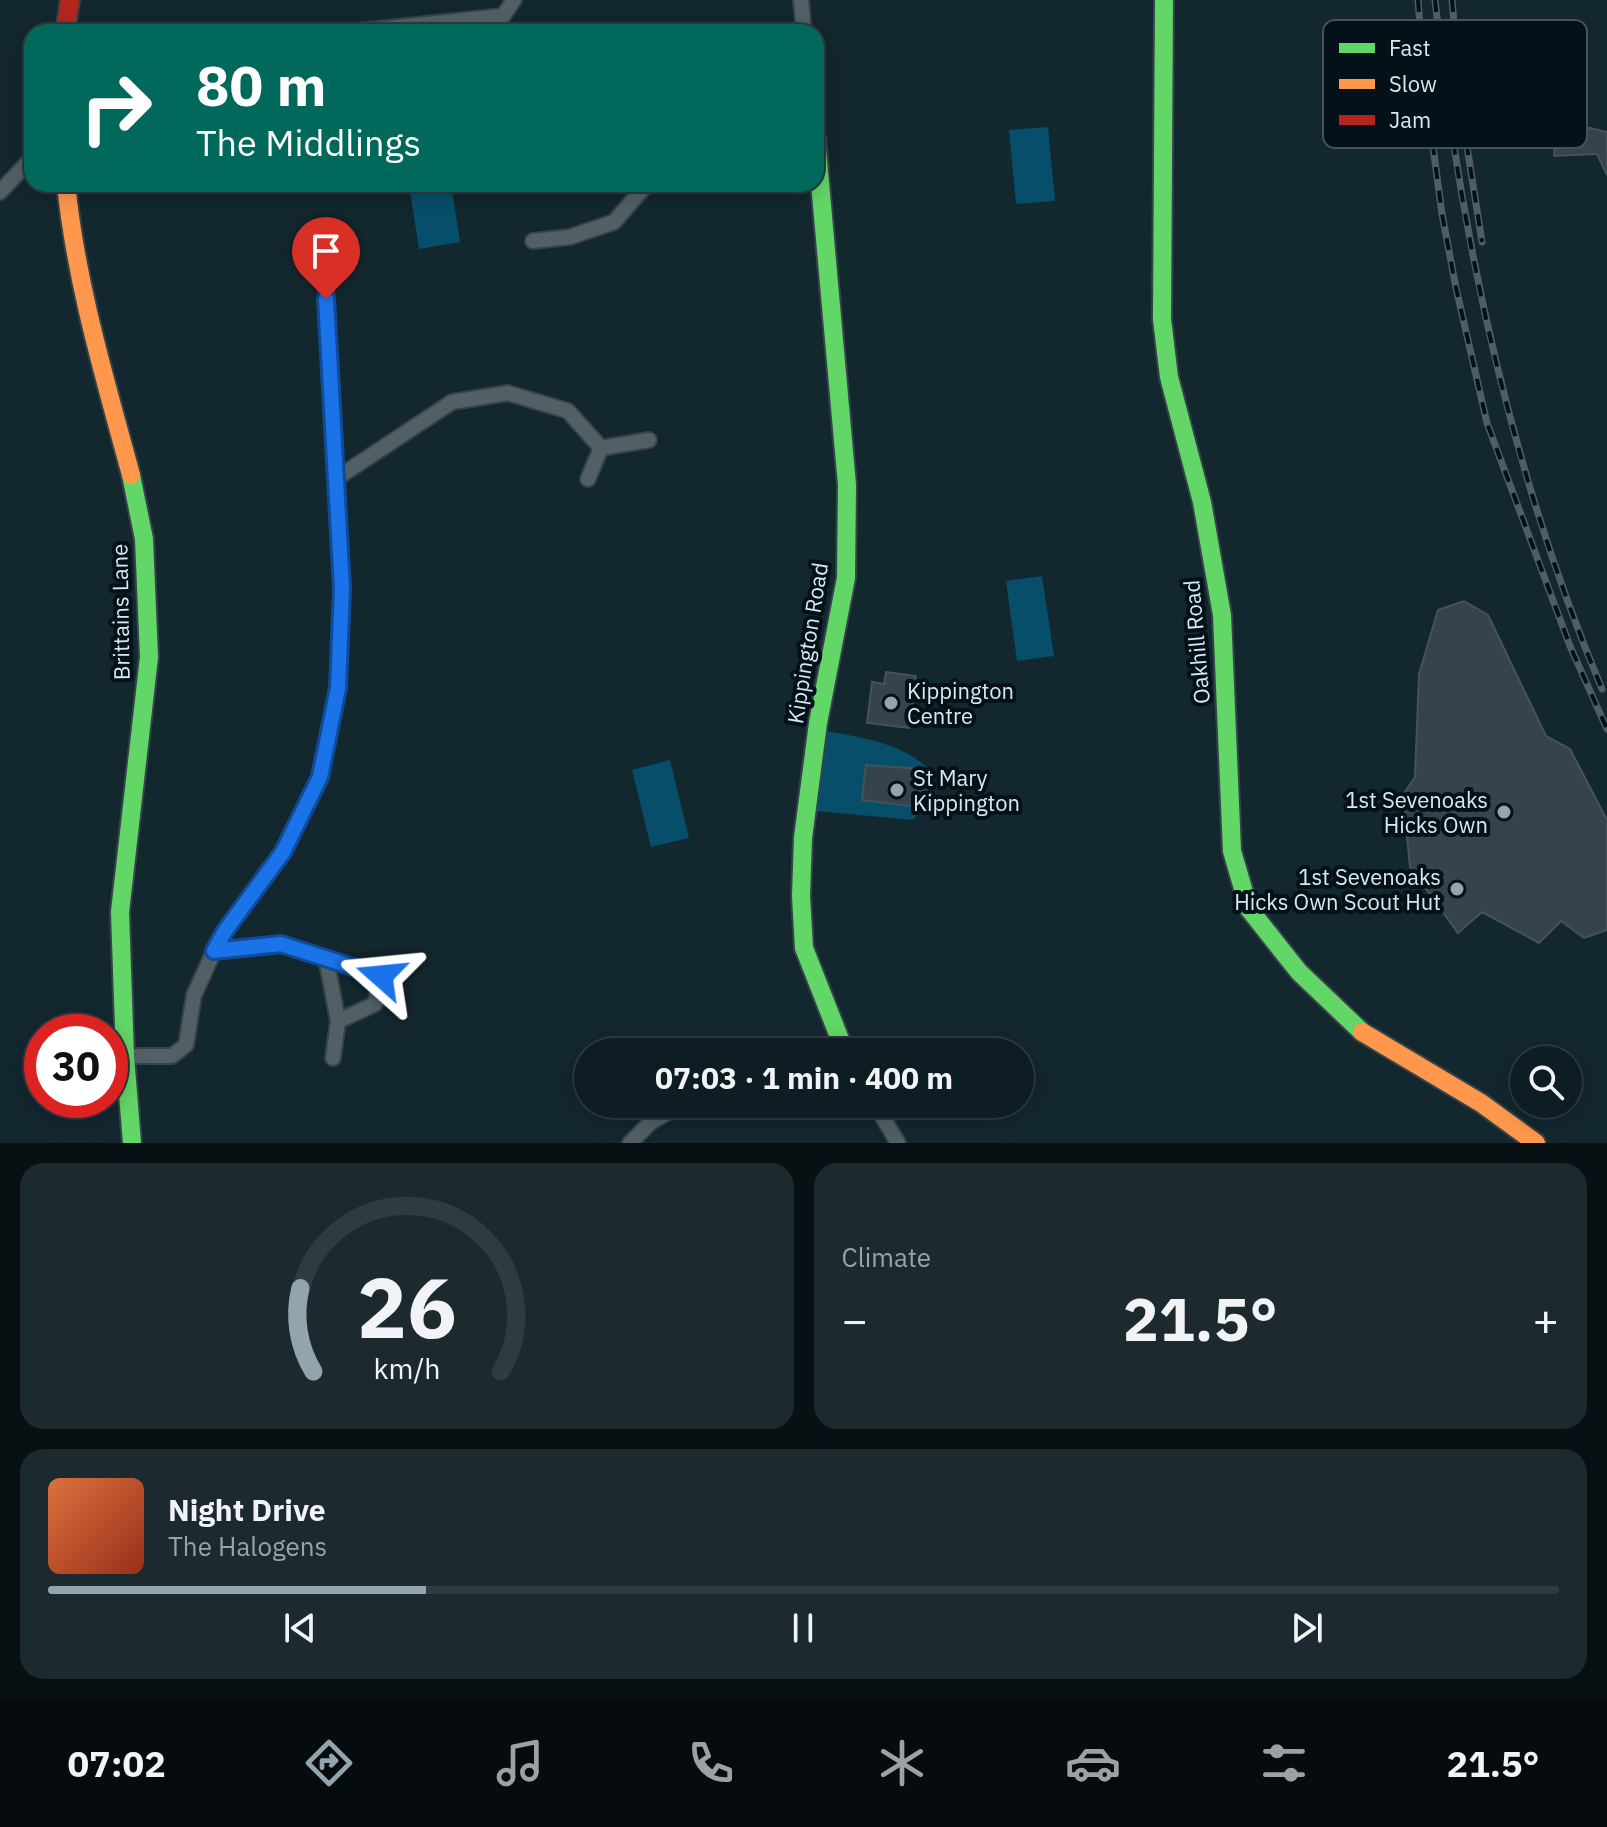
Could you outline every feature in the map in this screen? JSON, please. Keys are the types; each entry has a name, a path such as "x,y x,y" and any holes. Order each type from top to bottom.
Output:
{"street":[{"path":"66,24 70,0"},
{"path":"426,24 503,16 514,0"},
{"path":"801,0 803,24"},
{"name":"Oakhill Road","path":"1164,0 1162,319 1169,377 1202,502 1222,615 1232,851 1249,909 1299,972 1358,1030 1481,1103 1536,1143"},
{"path":"0,192 24,166"},
{"path":"14,177 24,178"},
{"name":"Brittains Lane","path":"63,192 89,316 134,488 144,539 149,657 120,912 124,1014"},
{"path":"533,241 570,237 614,222 640,192"},
{"name":"Kippington Road","path":"821,192 847,485 846,578 818,723 803,838 801,896 804,948 839,1038"},
{"path":"128,1056 172,1056 186,1045 194,995 214,951 225,931 283,852 320,777 338,688 342,589 324,248"},
{"path":"337,478 452,402 508,393 568,411 601,448"},
{"path":"601,448 649,440"},
{"path":"588,479 601,448"},
{"path":"214,951 281,944 381,976 375,1004 338,1021"},
{"path":"326,958 338,1021 333,1058"},
{"name":"Brittains Lane","path":"128,1093 132,1143"},
{"path":"630,1143 658,1118"},
{"path":"883,1118 898,1143"}],"shaded area":[{"path":"1048,127 1055,201 1016,204 1009,130"},
{"path":"410,192 452,192 460,242 419,249"},
{"path":"1042,576 1054,656 1017,661 1006,581"},
{"path":"826,731 896,748 932,772 928,798 913,820 816,811"},
{"path":"670,760 689,838 651,847 632,770"}],"building":[{"path":"1587,127 1607,132 1607,175 1597,154 1554,156 1554,148 1587,148"},
{"name":"1st Sevenoaks Hicks Own","path":"1464,601 1488,615 1546,736 1570,749 1607,820 1607,930 1584,938 1561,921 1539,943 1482,912 1458,933 1410,867 1403,795 1415,777 1419,674 1438,610"},
{"name":"Kippington Centre","path":"886,672 916,676 909,728 867,723 872,682 884,684"},
{"name":"St Mary Kippington","path":"866,765 921,769 921,781 932,782 930,797 919,797 918,807 862,800"}],"railway":[{"path":"1418,0 1420,20"},
{"path":"1435,0 1438,20"},
{"path":"1452,0 1454,20"},
{"path":"1433,148 1456,288 1487,423 1570,646 1607,729"},
{"path":"1455,148 1493,351 1515,437 1569,606 1602,689"},
{"path":"1467,148 1482,242"}],"traffic: fast":[{"path":"1164,0 1162,319 1169,377 1202,502 1222,615 1232,851 1249,909 1299,972 1362,1032"},
{"path":"821,192 847,485 846,578 818,723 803,838 801,896 804,948 839,1038"},
{"path":"131,475 144,539 149,657 120,912 125,1056 132,1143"}],"traffic: slow":[{"path":"67,192 84,294 131,475"},
{"path":"1362,1032 1481,1103 1536,1143"}],"traffic: jam":[{"path":"66,24 70,0"}],"place":[{"name":"Kippington Centre","path":"891,703"},
{"name":"St Mary Kippington","path":"897,790"},
{"name":"1st Sevenoaks Hicks Own","path":"1504,812"},
{"name":"1st Sevenoaks Hicks Own Scout Hut","path":"1457,889"}],"route":[{"path":"326,299 342,589 338,688 320,777 283,852 225,931 214,951 281,944 381,976"}]}
